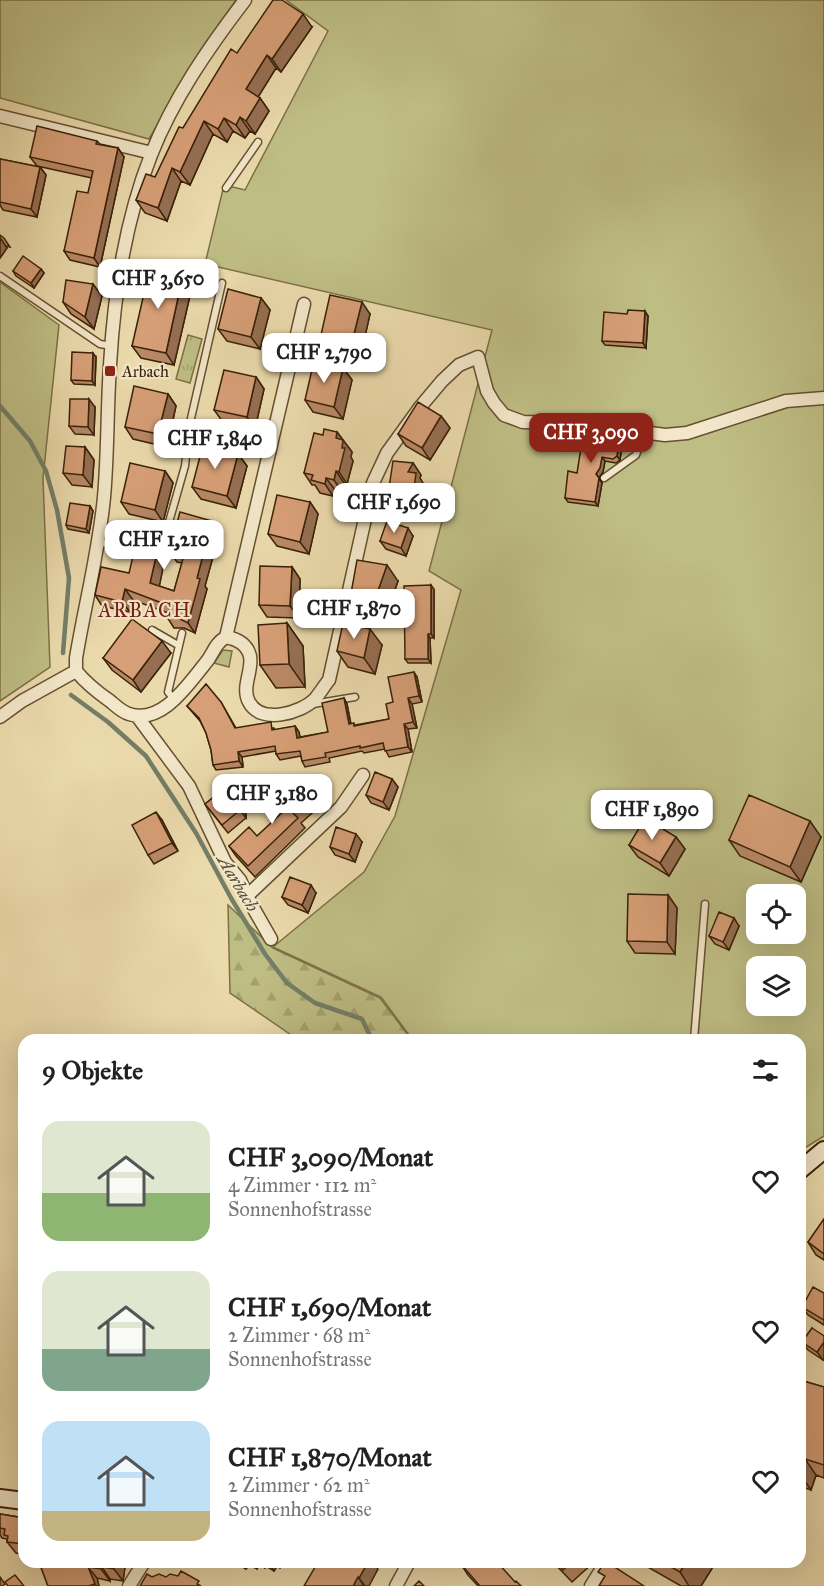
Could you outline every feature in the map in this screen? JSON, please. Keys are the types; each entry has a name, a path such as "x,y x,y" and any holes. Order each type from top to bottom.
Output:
{"main road":[{"path":"806,1165 824,1150"},
{"path":"0,1498 18,1500"}],"street":[{"path":"245,0 219,34 177,102 152,153 135,203 123,256 112,346 108,452 100,528 75,671 91,688 126,713 137,716 154,714 174,700 208,660 216,643 226,637 238,640 246,647 250,657 246,687 249,703 258,712 276,716 295,712 315,700 329,680 373,483 387,453 421,406 459,365 478,357 487,391 494,403 504,415 524,422 574,423 665,435 687,433 780,402 804,398 824,398"},
{"path":"0,116 152,153"},
{"path":"226,637 304,304"},
{"path":"0,717 22,700 75,671"},
{"path":"137,716 189,786 225,862 240,880 271,939"},
{"path":"248,895 341,807 363,775"},
{"path":"129,1586 140,1568"},
{"path":"396,1586 406,1568"},
{"path":"591,1586 602,1568"}],"lane":[{"path":"226,188 258,142"},
{"path":"0,276 99,344 112,346"},
{"path":"98,542 159,557 185,466 189,427 222,283"},
{"path":"604,478 636,455 644,432"},
{"path":"100,528 148,541"},
{"path":"152,630 178,645"},
{"path":"174,700 168,692 182,633"},
{"path":"306,705 356,697"},
{"path":"694,1034 705,904"}],"green space":[{"path":"0,0 236,0 204,46 149,139 0,98"},
{"path":"286,0 824,0 824,1136 806,1147 806,1034 408,1034 381,997 273,947 364,872 395,816 461,590 429,571 492,330 205,264 224,185 245,190 328,31"},
{"path":"0,282 59,325 43,478 50,667 0,701"},
{"path":"188,335 202,339 190,383 176,379"},
{"path":"223,650 232,651 229,667 214,663"},
{"path":"228,905 273,948 380,998 407,1034 290,1034 230,993"}],"building":[{"path":"273,0 282,0 303,14 272,59 267,55 246,89 260,98 246,121 240,117 236,125 224,118 218,129 204,121 180,172 172,168 158,208 136,200 146,174 155,177 179,127 183,128 231,49 237,53"},
{"path":"37,126 97,141 96,144 118,148 94,258 64,251 77,191 88,193 93,171 30,157"},
{"path":"0,159 40,167 31,209 0,202"},
{"path":"23,256 41,269 31,283 13,271"},
{"path":"150,267 183,275 166,353 132,346"},
{"path":"66,280 93,284 85,317 63,302"},
{"path":"228,289 261,298 251,337 218,329"},
{"path":"330,295 362,302 352,342 321,335"},
{"path":"628,310 645,311 643,343 602,341 604,312 627,314"},
{"path":"72,352 93,353 92,381 71,380"},
{"path":"314,361 343,368 334,407 305,400"},
{"path":"224,370 256,377 247,417 214,410"},
{"path":"134,386 168,394 158,434 125,427"},
{"path":"70,399 89,399 88,427 69,426"},
{"path":"418,402 441,416 422,448 398,434"},
{"path":"324,429 337,432 336,438 343,440 342,448 345,448 339,472 336,471 334,480 326,478 325,484 311,480 313,475 304,473 314,433 323,435"},
{"path":"584,429 620,434 617,456 613,459 602,457 596,474 599,478 595,502 565,498 568,471 577,473"},
{"path":"203,445 238,454 227,496 192,487"},
{"path":"66,446 85,447 83,475 63,473"},
{"path":"393,461 413,463 408,472 416,473 412,505 391,502 393,489 389,488"},
{"path":"130,463 165,471 155,510 121,502"},
{"path":"277,495 310,502 300,542 268,534"},
{"path":"70,503 90,506 86,529 66,525"},
{"path":"180,512 212,521 188,623 176,617 167,617 170,606 125,589 122,602 95,595 101,567 129,573 134,552 156,557 150,583 174,591 184,555 169,551"},
{"path":"387,521 408,528 401,548 380,541"},
{"path":"357,560 387,565 373,605 350,599"},
{"path":"260,566 292,567 290,606 259,605"},
{"path":"431,585 431,634 428,634 428,659 405,659 404,586"},
{"path":"132,619 162,641 133,680 103,658"},
{"path":"287,623 289,664 260,665 258,625"},
{"path":"343,623 370,629 364,658 337,651"},
{"path":"414,672 419,696 408,698 413,722 404,724 408,747 385,751 383,743 325,753 326,757 302,761 300,751 276,754 275,746 238,752 239,761 213,765 206,733 199,718 187,706 206,684 221,702 235,728 271,722 272,730 295,726 297,738 328,732 322,703 344,698 349,724 354,723 354,726 389,719 386,704 393,702 388,677"},
{"path":"375,772 392,779 383,802 366,795"},
{"path":"300,779 314,794 293,813 298,818 248,866 229,846 249,827 257,836 285,810 277,801"},
{"path":"225,788 240,806 240,810 222,825 205,804"},
{"path":"749,795 810,821 790,867 729,840"},
{"path":"156,812 172,843 148,855 132,825"},
{"path":"645,818 676,837 660,863 629,845"},
{"path":"336,827 356,834 349,854 330,847"},
{"path":"290,877 311,885 302,905 282,897"},
{"path":"628,894 668,895 667,942 627,941"},
{"path":"719,912 734,918 723,942 709,936"},
{"path":"824,1219 824,1254 808,1242"},
{"path":"813,1287 824,1293 824,1320 806,1309 806,1300"},
{"path":"812,1328 824,1336 824,1342 817,1352 806,1345 806,1336"},
{"path":"806,1382 824,1387 824,1465 806,1459"},
{"path":"0,1514 18,1517 18,1543 7,1542 8,1536 4,1535 5,1529 0,1528"},
{"path":"41,1568 88,1568 95,1584 88,1586 48,1586"},
{"path":"314,1568 365,1568 353,1586 304,1586"},
{"path":"464,1568 502,1568 521,1586 480,1586"},
{"path":"601,1568 616,1568 644,1586 599,1586 605,1576 598,1572"},
{"path":"181,1571 199,1581 197,1584 201,1586 140,1586 147,1574 152,1577 159,1574 166,1577 170,1574 178,1576"},
{"path":"15,1575 24,1586 8,1586 5,1582"},
{"path":"419,1581 424,1586 414,1586"}],"waterway":[{"name":"Aarbach","path":"0,406 30,441 46,471 57,510 69,578 63,653"},
{"name":"Aarbach","path":"71,695 108,722 146,756 196,833 265,954 287,983 315,1003 362,1019 369,1034"}],"place":[{"name":"Arbach","path":"110,371"}],"district":[{"name":"ARBACH","path":"145,610"}]}
